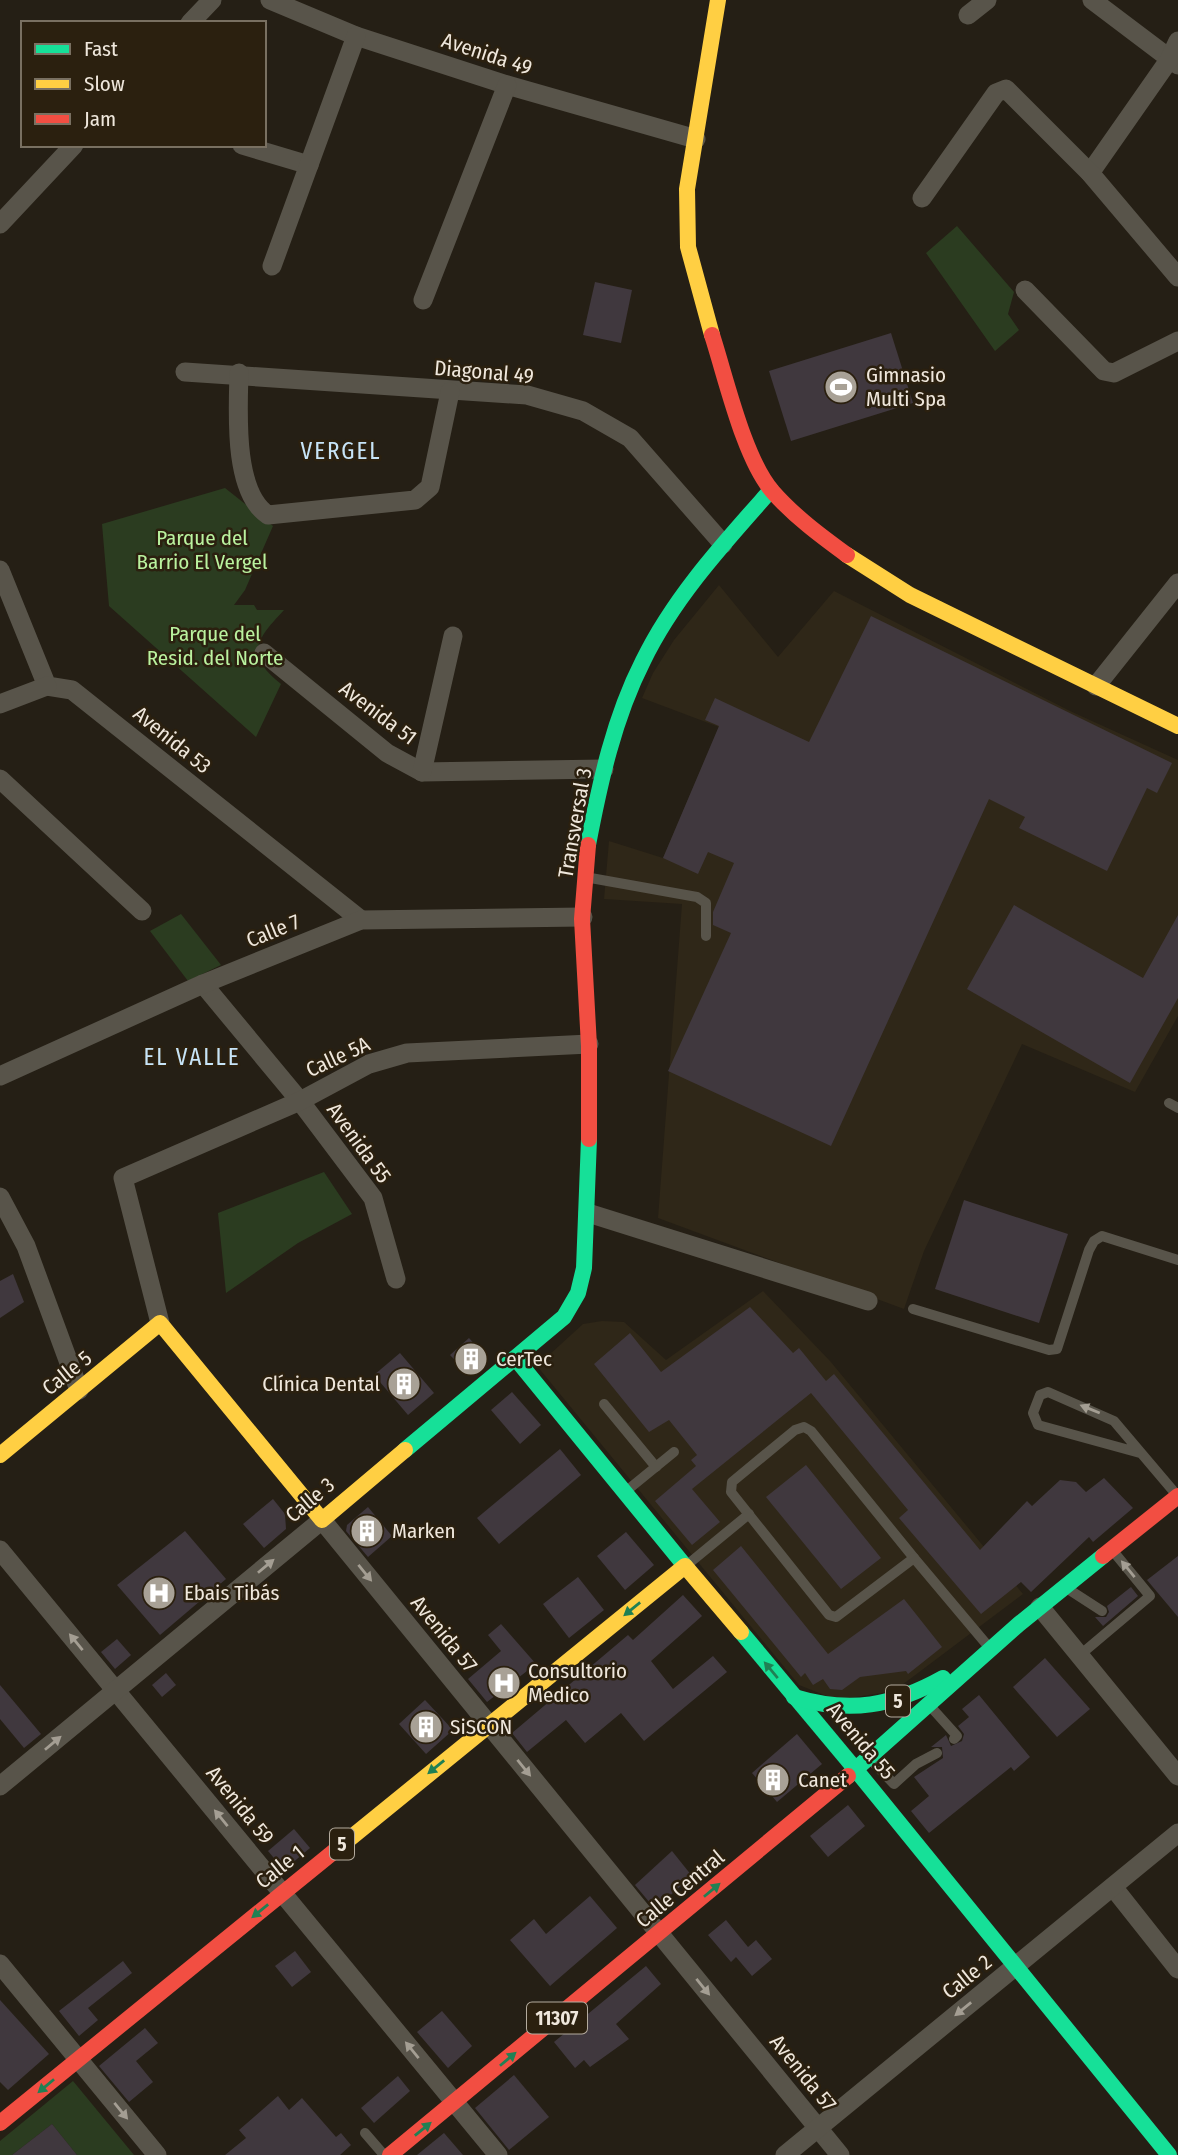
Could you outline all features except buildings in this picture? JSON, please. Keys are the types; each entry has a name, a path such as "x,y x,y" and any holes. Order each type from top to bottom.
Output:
{"main road":[{"path":"718,0 687,189 688,247 700,298 748,444 771,490 814,531 860,565 910,595 1178,726"},
{"name":"Transversal 3","path":"588,1213 589,1044 583,917 584,877 604,769 630,690 656,636 723,544 771,490"},
{"name":"Calle 3","path":"322,1520 564,1317 578,1293 584,1268 588,1213"},
{"name":"Calle 5","path":"0,1455 160,1323"},
{"name":"Avenida 57","path":"160,1323 322,1520"},
{"name":"Avenida 55","path":"516,1360 856,1770 1169,2155"},
{"name":"Calle Central","path":"390,2155 856,1770 1040,1607 1178,1496"},
{"name":"Calle 1","path":"0,2123 685,1566"},
{"name":"Calle Central","path":"794,1697 822,1707 853,1709 884,1706 914,1696 991,1649"}],"street":[{"path":"192,21 212,0"},
{"name":"Avenida 49","path":"270,0 356,36 507,85 696,139"},
{"path":"968,15 987,0"},
{"path":"1092,0 1174,62"},
{"path":"272,267 356,36"},
{"path":"1090,173 1174,62 1178,41"},
{"path":"423,300 507,85"},
{"path":"922,198 996,93 1006,89 1090,173 1178,277"},
{"path":"0,223 72,147"},
{"path":"249,147 309,165"},
{"path":"1025,290 1104,371 1114,373 1178,341"},
{"name":"Diagonal 49","path":"186,372 239,373 450,392 527,395 583,411 630,438 723,544"},
{"path":"239,373 239,446 252,501 259,510 268,515 415,500 430,487 450,392"},
{"path":"0,569 47,686 0,704"},
{"path":"1096,686 1178,583"},
{"path":"422,772 453,636"},
{"name":"Avenida 51","path":"264,653 387,753 422,772 604,769"},
{"name":"Avenida 53","path":"47,686 72,690 361,920"},
{"path":"0,779 142,911"},
{"name":"Calle 7","path":"0,1076 203,984 361,920 583,917"},
{"name":"Avenida 55","path":"203,984 300,1101 373,1198 396,1279"},
{"name":"Calle 5A","path":"123,1178 300,1101 369,1064 407,1053 589,1044"},
{"name":"Avenida 57","path":"123,1178 160,1323"},
{"path":"0,1197 26,1246 79,1390"},
{"path":"588,1213 868,1301"},
{"name":"Avenida 57","path":"322,1520 840,2155"},
{"name":"Calle 3","path":"0,1786 322,1520"},
{"name":"Avenida 59","path":"0,1550 498,2155"},
{"path":"1040,1607 1178,1776"},
{"name":"Calle 2","path":"785,2155 1178,1833"},
{"path":"1113,1887 1178,1969"},
{"path":"0,1964 157,2155"}],"lane":[{"path":"584,877 696,897 706,903 706,936"},
{"path":"914,1309 1049,1350 1057,1349 1089,1250 1097,1238 1102,1236 1178,1260"},
{"path":"1140,1453 1038,1425 1033,1413 1040,1395 1048,1392 1105,1415 1140,1453 1178,1496"},
{"path":"604,1404 656,1467"},
{"path":"914,1558 832,1618 731,1492 732,1482 795,1430 804,1427 811,1431 991,1649"},
{"path":"625,1492 674,1452"},
{"path":"685,1566 749,1514"},
{"path":"1080,1655 1150,1596 1111,1549"},
{"path":"1064,1587 1102,1611"},
{"path":"929,1706 957,1736 954,1739"},
{"path":"870,1758 894,1784 916,1764 937,1753"},
{"path":"365,2133 384,2155"}],"shaded area":[{"path":"719,585 778,657 834,591 1070,711 1178,760 1178,1016 1135,1092 1022,1044 924,1251 904,1309 658,1218 682,904 604,899 609,841 663,858 719,727 642,698 653,673 674,640"},
{"path":"763,1291 830,1361 1023,1594 894,1691 837,1700 799,1685 537,1366 583,1324 602,1321 624,1322 666,1360"}],"green space":[{"path":"957,226 1014,292 1008,314 1019,330 995,351 926,253"},
{"path":"225,488 273,526 245,590 234,605 254,605 257,610 284,610 266,631 258,648 262,665 281,684 256,737 109,606 102,524"},
{"path":"181,914 221,965 188,981 150,931"},
{"path":"324,1172 352,1214 298,1243 226,1293 218,1213"},
{"path":"73,2081 134,2155 77,2155 52,2124 12,2155 0,2155 0,2141"}],"traffic: fast":[{"path":"588,845 616,728 633,683 655,637 718,551 771,490"},
{"path":"405,1450 564,1317 578,1293 584,1268 589,1139"},
{"path":"516,1359 685,1566"},
{"path":"848,1776 1019,1624 1103,1556"},
{"path":"741,1632 856,1770"},
{"path":"794,1697 834,1705 871,1704 906,1695 943,1678"},
{"path":"856,1770 1169,2155"}],"traffic: slow":[{"path":"712,335 688,247 687,189 718,0"},
{"path":"847,555 910,595 1178,726"},
{"path":"0,1455 160,1323 322,1520 405,1450"},
{"path":"337,1849 685,1566 741,1632"}],"traffic: jam":[{"path":"712,335 745,439 763,478 790,509 847,555"},
{"path":"588,845 582,919 589,1046 589,1139"},
{"path":"1103,1556 1178,1496"},
{"path":"390,2155 848,1776"},
{"path":"0,2123 337,1849"}],"place":[{"name":"Gimnasio Multi Spa","path":"841,387"},
{"name":"CerTec","path":"471,1359"},
{"name":"Clínica Dental","path":"404,1384"},
{"name":"Marken","path":"367,1531"},
{"name":"Ebais Tibás","path":"159,1593"},
{"name":"Consultorio Medico","path":"504,1683"},
{"name":"SiSCON","path":"426,1727"},
{"name":"Canet","path":"773,1780"}],"district":[{"name":"VERGEL","path":"341,451"},
{"name":"EL VALLE","path":"192,1057"}],"park label":[{"name":"Parque del Barrio El Vergel","path":"202,550"},
{"name":"Parque del Resid. del Norte","path":"215,646"}]}
